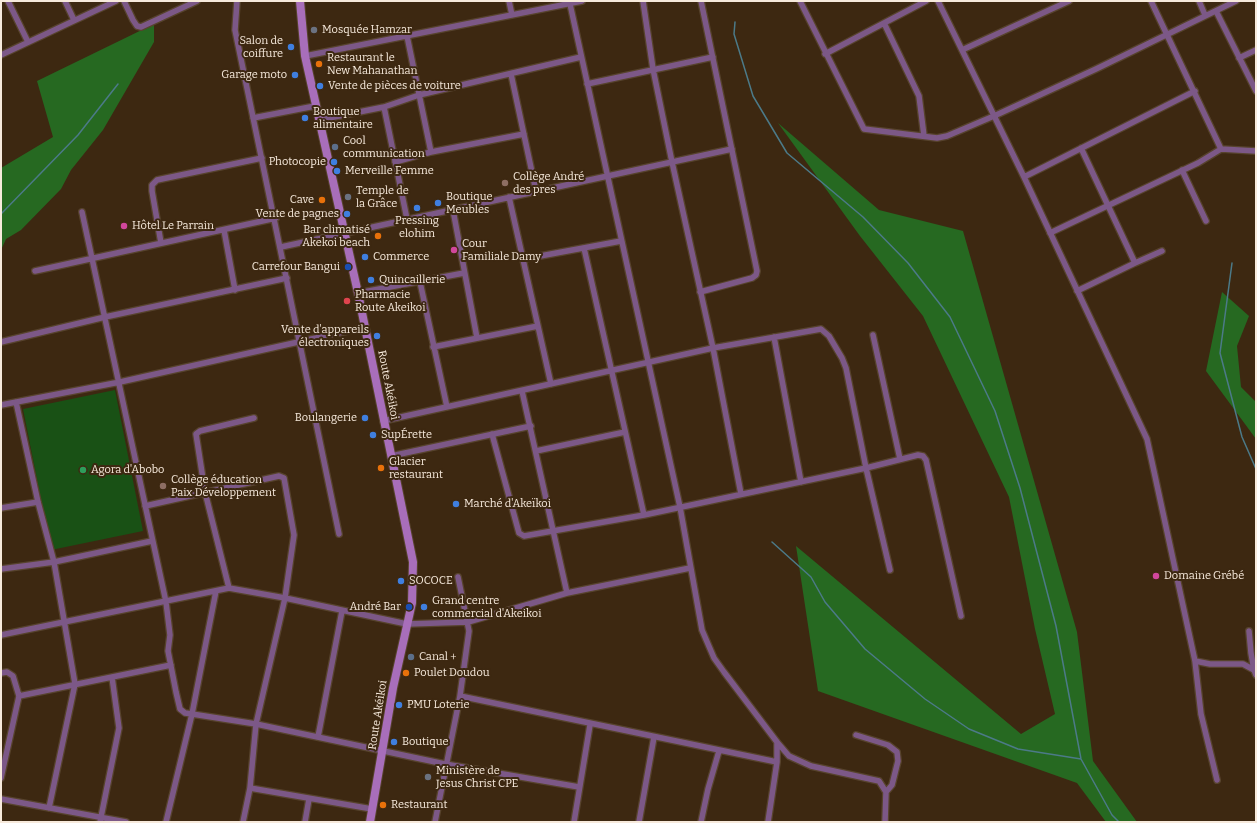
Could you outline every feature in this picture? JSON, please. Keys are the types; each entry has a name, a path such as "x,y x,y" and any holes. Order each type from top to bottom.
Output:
{"street":[{"path":"8,1 28,42"},
{"path":"65,1 74,20"},
{"path":"1,55 116,1"},
{"path":"124,1 137,26 142,27 197,1"},
{"path":"236,1 235,30 276,218 339,534"},
{"name":"Route Akéikoi","path":"300,1 305,56 315,106 358,293 413,562 412,603 393,688 370,822"},
{"path":"305,56 582,1"},
{"path":"643,1 653,69 700,292 714,348 741,494"},
{"path":"700,292 752,278 756,275 757,270 701,1"},
{"path":"800,1 825,54 864,129 942,138 994,116 1236,1"},
{"path":"825,54 926,1"},
{"path":"938,1 1024,177 1147,439 1195,661 1201,714 1217,780"},
{"path":"962,50 1069,1"},
{"path":"1150,1 1221,150"},
{"path":"1199,1 1206,15"},
{"path":"511,2 512,16"},
{"path":"570,4 680,507 702,630 714,658 789,756 811,766 879,781 886,792 885,822"},
{"path":"1216,11 1256,91"},
{"path":"884,23 919,96 924,136"},
{"path":"407,36 431,152"},
{"path":"1240,58 1256,50"},
{"path":"319,120 384,107 419,95 581,57"},
{"path":"587,84 712,57"},
{"path":"511,74 536,191"},
{"path":"1024,177 1194,91"},
{"path":"253,118 315,106"},
{"path":"384,107 408,218"},
{"path":"395,162 431,152 524,134"},
{"path":"1081,148 1134,263"},
{"path":"281,247 408,218 453,210 732,149"},
{"path":"1050,233 1221,150 1256,150"},
{"path":"162,243 152,191 152,185 157,180 262,158"},
{"path":"1182,170 1206,220"},
{"path":"509,197 550,384"},
{"path":"453,210 476,338"},
{"path":"82,212 120,382 166,602 170,635 168,651 180,709 185,713 256,724 445,764 579,787"},
{"path":"35,271 276,218"},
{"path":"224,230 235,290"},
{"path":"524,260 621,241"},
{"path":"584,248 644,515"},
{"path":"1077,291 1162,251"},
{"path":"358,293 464,273"},
{"path":"1,342 105,317 287,278"},
{"path":"420,282 447,407"},
{"path":"433,347 538,326"},
{"path":"1,405 120,382 300,343 365,327"},
{"path":"383,421 714,348 821,329 829,336 846,368 866,468 890,570"},
{"path":"873,335 900,459"},
{"path":"774,338 801,482"},
{"path":"522,391 555,531 567,593"},
{"path":"16,402 38,502 54,562 66,622 75,684 49,808"},
{"path":"229,588 205,492 197,433 254,418"},
{"path":"391,456 530,426"},
{"path":"536,451 625,432"},
{"path":"492,434 519,533 524,536 644,515 866,468 918,455 923,456 926,460 961,616"},
{"path":"146,506 279,476 284,478 294,530 285,598 256,724 250,788 243,822"},
{"path":"1,508 38,502"},
{"path":"1,569 54,562 152,540"},
{"path":"1,635 229,588 285,598 407,624 468,622 567,593 690,568"},
{"path":"435,822 445,764 460,696 469,631 458,577"},
{"path":"166,822 192,714 216,591"},
{"path":"318,737 342,610"},
{"path":"1249,631 1255,673"},
{"path":"1195,661 1210,664 1243,664 1255,673"},
{"path":"19,696 171,665"},
{"path":"1,673 7,672 13,676 19,696 1,778"},
{"path":"100,820 119,728 112,677"},
{"path":"460,696 590,725 777,762"},
{"path":"574,822 590,725"},
{"path":"856,736 888,745 897,752 898,761 892,785 886,792"},
{"path":"639,822 654,737"},
{"path":"768,822 777,762 777,742"},
{"path":"701,822 719,750"},
{"path":"250,788 372,809"},
{"path":"1,799 100,820 126,822"},
{"path":"305,822 309,799"}],"green space":[{"path":"154,24 154,42 103,130 71,170 61,189 21,230 6,239 1,250 1,168 53,137 37,81"},
{"path":"778,123 879,210 963,231 1077,632 1093,761 1137,822 1106,822 1077,783 818,691 796,546 1021,734 1055,714 1035,629 1009,497 923,316 860,236"},
{"path":"1222,292 1249,316 1237,346 1241,387 1256,402 1256,439 1206,371"},
{"name":"Agora d'Abobo","path":"115,390 143,531 51,550 23,409"}],"waterway":[{"path":"735,22 734,34 753,96 787,153 863,217 908,263 950,317 995,411 1020,488 1056,626 1081,759 1112,815 1119,822"},
{"path":"1,214 78,135 118,84"},
{"path":"1232,263 1220,353 1242,437 1256,469"},
{"path":"772,542 811,577 825,602 865,649 925,699 969,729 1018,749 1081,759"}],"place":[{"name":"Mosquée Hamzar","path":"314,30"},
{"name":"Salon de coiffure","path":"291,47"},
{"name":"Restaurant le New Mahanathan","path":"319,64"},
{"name":"Garage moto","path":"295,75"},
{"name":"Vente de pièces de voiture","path":"320,86"},
{"name":"Boutique alimentaire","path":"305,118"},
{"name":"Cool communication","path":"335,147"},
{"name":"Photocopie","path":"334,162"},
{"name":"Merveille Femme","path":"337,171"},
{"name":"Collège André des pres","path":"505,183"},
{"name":"Temple de la Grâce","path":"348,197"},
{"name":"Cave","path":"322,200"},
{"name":"Boutique Meubles","path":"438,203"},
{"name":"Pressing elohim","path":"417,208"},
{"name":"Vente de pagnes","path":"347,214"},
{"name":"Hôtel Le Parrain","path":"124,226"},
{"name":"Bar climatisé Akekoi beach","path":"378,236"},
{"name":"Cour Familiale Damy","path":"454,250"},
{"name":"Commerce","path":"365,257"},
{"name":"Carrefour Bangui","path":"348,267"},
{"name":"Quincaillerie","path":"371,280"},
{"name":"Pharmacie Route Akeikoi","path":"347,301"},
{"name":"Vente d'appareils électroniques","path":"377,336"},
{"name":"Boulangerie","path":"365,418"},
{"name":"SupÉrette","path":"373,435"},
{"name":"Glacier restaurant","path":"381,468"},
{"name":"Agora d'Abobo","path":"83,470"},
{"name":"Collège éducation Paix Développement","path":"163,486"},
{"name":"Marché d'Akeïkoi","path":"456,504"},
{"name":"Domaine Grébé","path":"1156,576"},
{"name":"SOCOCE","path":"401,581"},
{"name":"André Bar","path":"409,607"},
{"name":"Grand centre commercial d'Akeikoi","path":"424,607"},
{"name":"Canal +","path":"411,657"},
{"name":"Poulet Doudou","path":"406,673"},
{"name":"PMU Loterie","path":"399,705"},
{"name":"Boutique","path":"394,742"},
{"name":"Ministère de Jesus Christ CPE","path":"428,777"},
{"name":"Restaurant","path":"383,805"}]}
